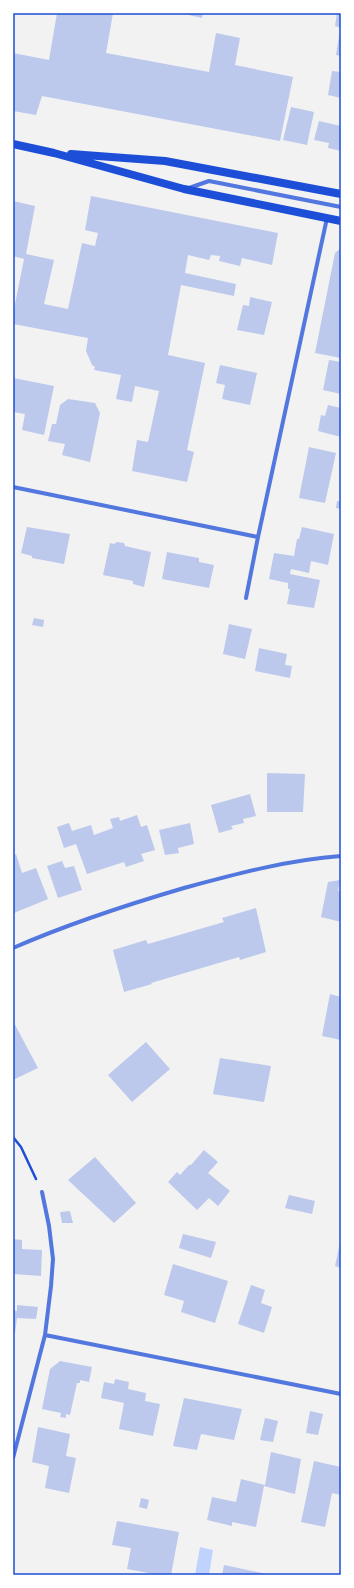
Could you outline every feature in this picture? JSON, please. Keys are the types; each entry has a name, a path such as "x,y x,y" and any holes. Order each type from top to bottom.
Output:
{"main road":[{"path":"13,144 54,153 184,189 341,221"},
{"path":"54,153 165,161 341,194"}],"street":[{"path":"184,189 209,181 341,207"},
{"path":"246,598 327,218"},
{"path":"13,487 258,537"},
{"path":"13,948 46,934 144,900 224,877 277,864 341,856"},
{"path":"13,1458 45,1335 53,1259 49,1226 42,1192"},
{"path":"45,1335 341,1394"}],"path":[{"path":"13,1137 26,1157 42,1192"}],"water":[{"path":"200,1547 213,1550 209,1575 195,1575"}],"building":[{"path":"57,13 113,13 106,53 209,72 216,33 240,38 235,65 293,77 280,141 42,96 36,115 13,111 13,53 49,60"},
{"path":"180,13 203,13 202,18"},
{"path":"337,13 341,13 341,28 335,26"},
{"path":"341,30 341,56 336,55"},
{"path":"332,71 341,72 341,98 328,95"},
{"path":"291,107 314,112 307,145 283,140"},
{"path":"319,121 341,126 341,151 328,148 329,143 314,140"},
{"path":"91,196 278,233 272,265 242,258 240,266 219,261 220,256 211,255 209,260 188,255 185,273 236,284 234,296 181,285 168,355 205,363 187,450 194,452 187,482 132,471 137,440 148,442 159,391 135,386 132,402 116,399 121,375 94,370 95,367 92,365 86,351 88,338 13,324 13,314 24,259 13,256 13,201 35,206 26,254 54,260 44,304 68,309 82,243 95,246 98,233 85,230"},
{"path":"341,248 341,358 315,353 335,253"},
{"path":"250,297 272,302 264,335 237,330 243,305 249,306"},
{"path":"329,360 341,362 341,394 323,390"},
{"path":"220,365 257,373 250,405 222,399 225,385 216,383"},
{"path":"13,378 54,386 44,435 22,430 25,414 13,412"},
{"path":"68,399 95,403 100,413 90,462 62,455 65,444 48,441 52,424 56,424 60,405"},
{"path":"328,405 341,408 341,437 318,431 321,415 325,416"},
{"path":"309,447 336,453 325,503 299,498"},
{"path":"337,501 341,501 341,509 336,508"},
{"path":"27,527 70,534 64,564 32,558 32,556 21,553"},
{"path":"302,527 334,534 328,565 311,561 309,573 291,569 290,574 320,580 314,608 287,604 290,589 288,589 288,583 269,579 274,553 294,556 297,539 299,539"},
{"path":"117,542 124,543 125,546 151,552 144,587 133,584 133,581 103,575 110,543 114,544"},
{"path":"167,552 199,558 199,562 214,565 209,588 162,579"},
{"path":"34,618 44,620 43,627 32,625"},
{"path":"229,624 252,629 245,659 223,654"},
{"path":"259,648 287,654 285,665 292,666 290,678 255,671"},
{"path":"267,773 305,774 303,812 267,812"},
{"path":"250,794 256,816 243,819 244,823 231,826 233,829 219,833 211,805"},
{"path":"137,815 141,827 147,825 155,850 141,854 144,861 126,867 124,862 87,874 76,844 64,848 57,827 69,823 72,831 91,825 94,835 113,828 110,819 119,817 120,821"},
{"path":"190,823 194,844 178,848 179,853 165,855 159,830"},
{"path":"16,854 22,873 36,868 48,899 14,913 13,915 13,855"},
{"path":"62,861 65,868 74,866 82,890 58,898 47,866"},
{"path":"340,880 338,891 341,891 341,922 321,917 328,882"},
{"path":"256,908 266,952 240,960 239,957 124,992 113,950 146,940 148,944 224,922 222,918"},
{"path":"330,994 341,997 341,1040 322,1036"},
{"path":"13,1021 38,1068 13,1080"},
{"path":"146,1042 170,1069 132,1102 108,1075"},
{"path":"220,1058 271,1066 264,1102 213,1094"},
{"path":"204,1150 218,1162 208,1173 230,1191 218,1206 209,1198 197,1210 168,1182 177,1172 180,1175"},
{"path":"95,1157 136,1203 114,1223 68,1180"},
{"path":"289,1195 315,1201 312,1214 285,1208"},
{"path":"70,1211 73,1223 62,1223 60,1212"},
{"path":"183,1234 216,1242 211,1258 179,1248"},
{"path":"13,1239 22,1240 22,1249 42,1250 41,1276 13,1274"},
{"path":"340,1243 341,1244 341,1268 335,1266"},
{"path":"173,1264 228,1281 215,1323 181,1312 184,1301 164,1295"},
{"path":"251,1285 265,1290 261,1303 272,1307 264,1333 238,1324"},
{"path":"17,1305 38,1307 36,1319 17,1318 15,1333 13,1333 13,1310 17,1311"},
{"path":"60,1361 92,1367 89,1382 80,1380 80,1383 77,1383 70,1415 66,1414 66,1418 60,1417 61,1413 42,1409 50,1369"},
{"path":"115,1379 129,1382 128,1389 146,1393 145,1401 160,1404 153,1436 119,1429 124,1403 101,1398 104,1382 114,1384"},
{"path":"184,1398 242,1409 234,1440 201,1434 197,1450 173,1446"},
{"path":"310,1411 323,1414 318,1435 306,1433"},
{"path":"265,1418 278,1421 273,1442 260,1440"},
{"path":"38,1427 70,1434 66,1456 76,1458 69,1493 45,1488 49,1466 32,1462"},
{"path":"271,1452 301,1459 295,1494 264,1486 256,1527 232,1522 232,1526 207,1520 212,1497 236,1502 241,1479 265,1485"},
{"path":"314,1461 341,1467 341,1495 332,1493 325,1527 301,1522"},
{"path":"141,1498 149,1500 147,1509 139,1507"},
{"path":"117,1521 179,1532 171,1575 159,1575 127,1569 131,1548 112,1545"},
{"path":"224,1565 267,1574 222,1575"}]}
